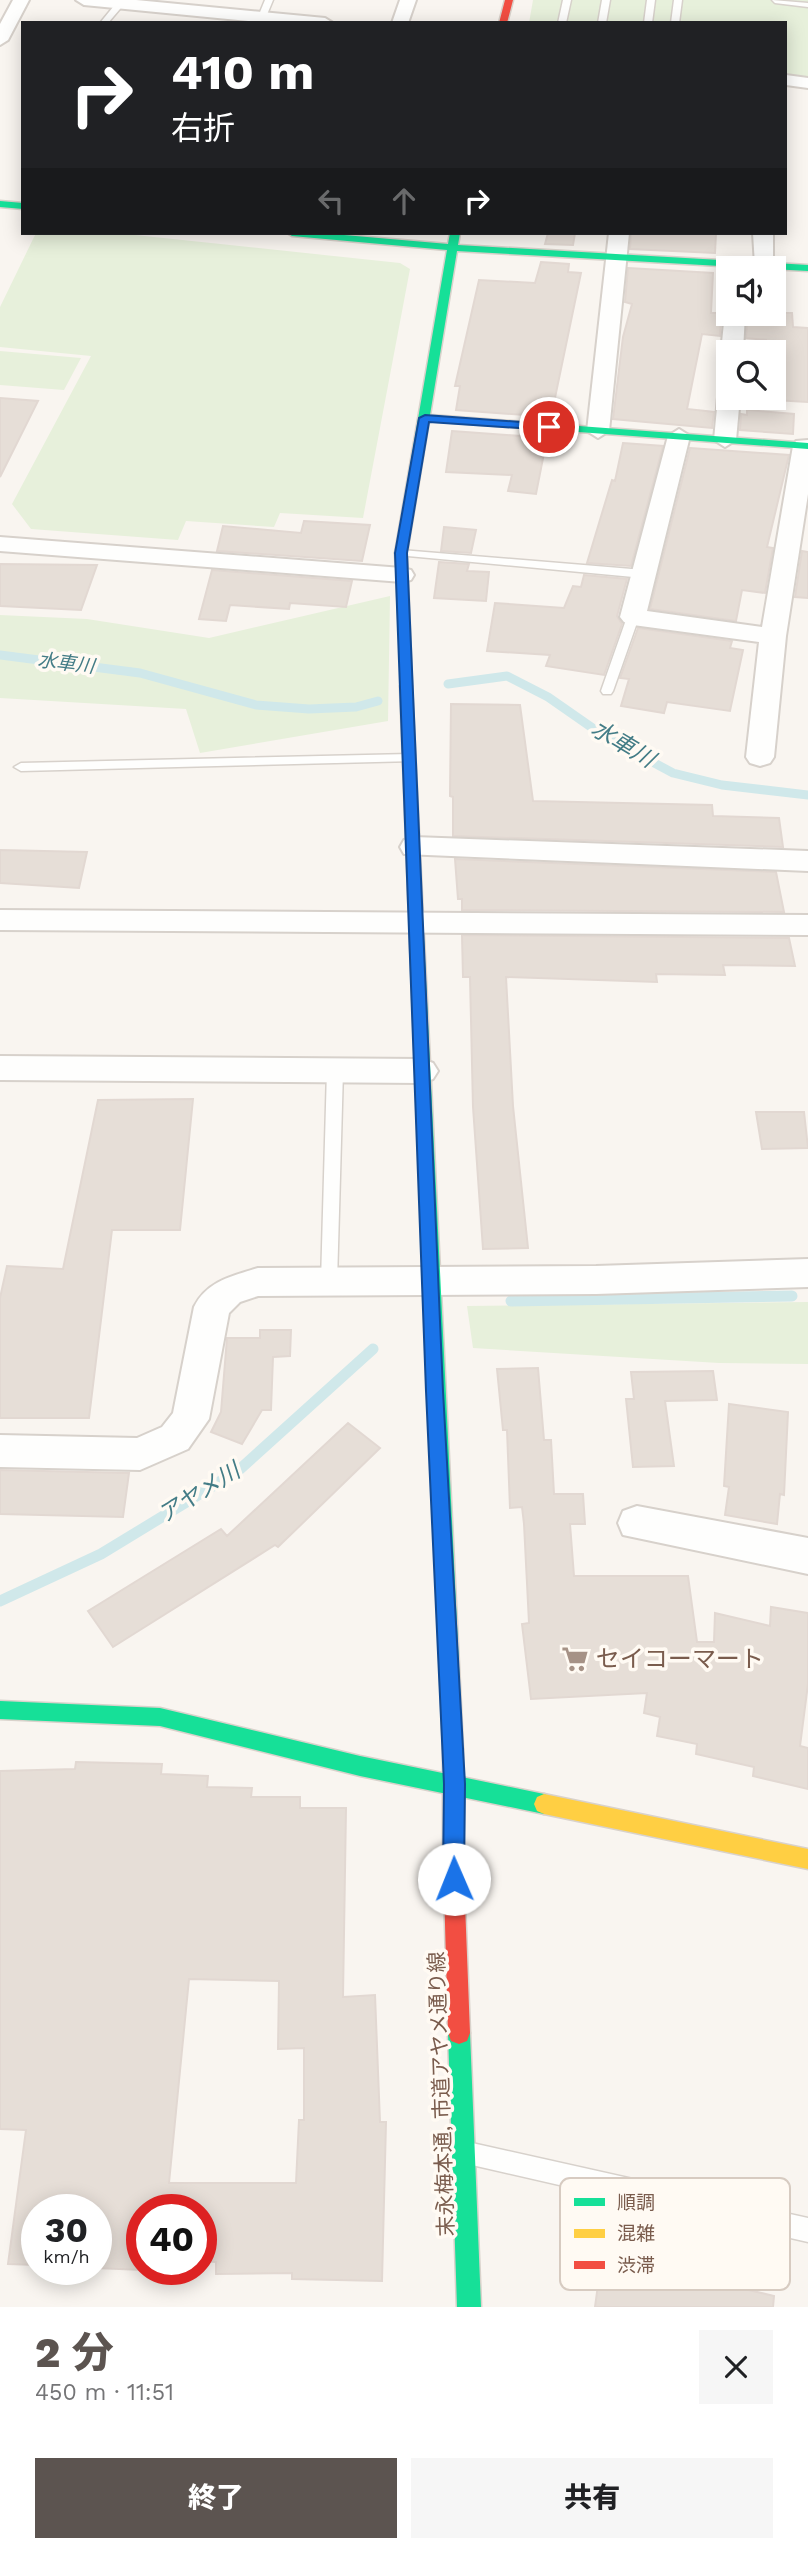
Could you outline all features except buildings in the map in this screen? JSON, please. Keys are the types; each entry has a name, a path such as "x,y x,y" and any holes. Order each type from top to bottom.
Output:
{"street":[{"path":"0,40 20,0"},
{"path":"83,0 163,4 286,21"},
{"path":"401,21 408,0"},
{"path":"504,21 509,0"},
{"path":"787,80 808,83"},
{"path":"0,204 21,206"},
{"path":"338,235 453,240 618,258 716,264"},
{"path":"598,431 619,235"},
{"path":"763,235 764,256"},
{"name":"末永梅本通, 市道アヤメ通り線","path":"453,240 402,564 430,1282 454,1784 453,1852 469,2307"},
{"path":"786,266 808,268"},
{"path":"725,440 728,410"},
{"path":"425,418 806,446 774,636 760,757"},
{"path":"679,436 633,617 774,636"},
{"path":"0,544 402,564"},
{"path":"414,847 808,861"},
{"path":"0,920 808,925"},
{"path":"0,1068 422,1071"},
{"path":"0,1451 140,1454 175,1438 190,1419 212,1307 228,1292 258,1282 430,1282 808,1273"},
{"path":"637,1523 808,1556"},
{"path":"0,1710 160,1717 360,1766 808,1859"}],"lane":[{"path":"262,17 269,0"},
{"path":"562,21 567,0"},
{"path":"602,21 606,0"},
{"path":"648,21 651,0"},
{"path":"675,21 678,0"},
{"path":"775,1 808,5"},
{"path":"106,21 121,3"},
{"path":"402,564 644,574"},
{"path":"607,691 633,617"},
{"path":"21,766 410,758"},
{"path":"329,1282 335,1070"},
{"path":"463,2152 578,2178"},
{"path":"790,2226 808,2230"}],"green space":[{"path":"533,0 808,0 808,78 787,75 787,21 529,21"},
{"path":"35,235 135,235 400,263 410,269 363,518 280,513 274,527 186,521 178,540 31,529 12,504 91,356 0,347 0,307"},
{"path":"0,351 81,358 64,390 0,385"},
{"path":"390,596 388,721 200,753 186,709 0,698 0,615 87,619 209,638"},
{"path":"808,1302 808,1364 719,1363 473,1348 467,1306"}],"waterway":[{"name":"水車川","path":"0,655 140,673 256,705 309,709 356,707 378,701"},
{"name":"水車川","path":"448,684 507,676 548,697 604,736 673,773 722,785 808,795"},
{"name":"アヤメ川","path":"511,1301 792,1296"},
{"name":"アヤメ川","path":"0,1601 101,1554 239,1470 373,1349"}],"traffic: fast":[{"path":"0,204 21,206"},
{"path":"314,235 482,250 808,268"},
{"path":"406,686 401,553 455,235"},
{"path":"425,418 808,446"},
{"path":"416,918 453,1749"},
{"path":"0,1710 160,1717 360,1766 544,1804"},
{"path":"459,2033 469,2307"}],"traffic: slow":[{"path":"406,686 416,918"},
{"path":"544,1804 808,1859"}],"traffic: jam":[{"path":"504,21 509,0"},
{"path":"453,1749 453,1852 459,2033"}],"place":[{"name":"セイコーマート","path":"575,1659"}],"route":[{"path":"454,1879 454,1784 449,1719 401,553 425,418 549,427"}]}
